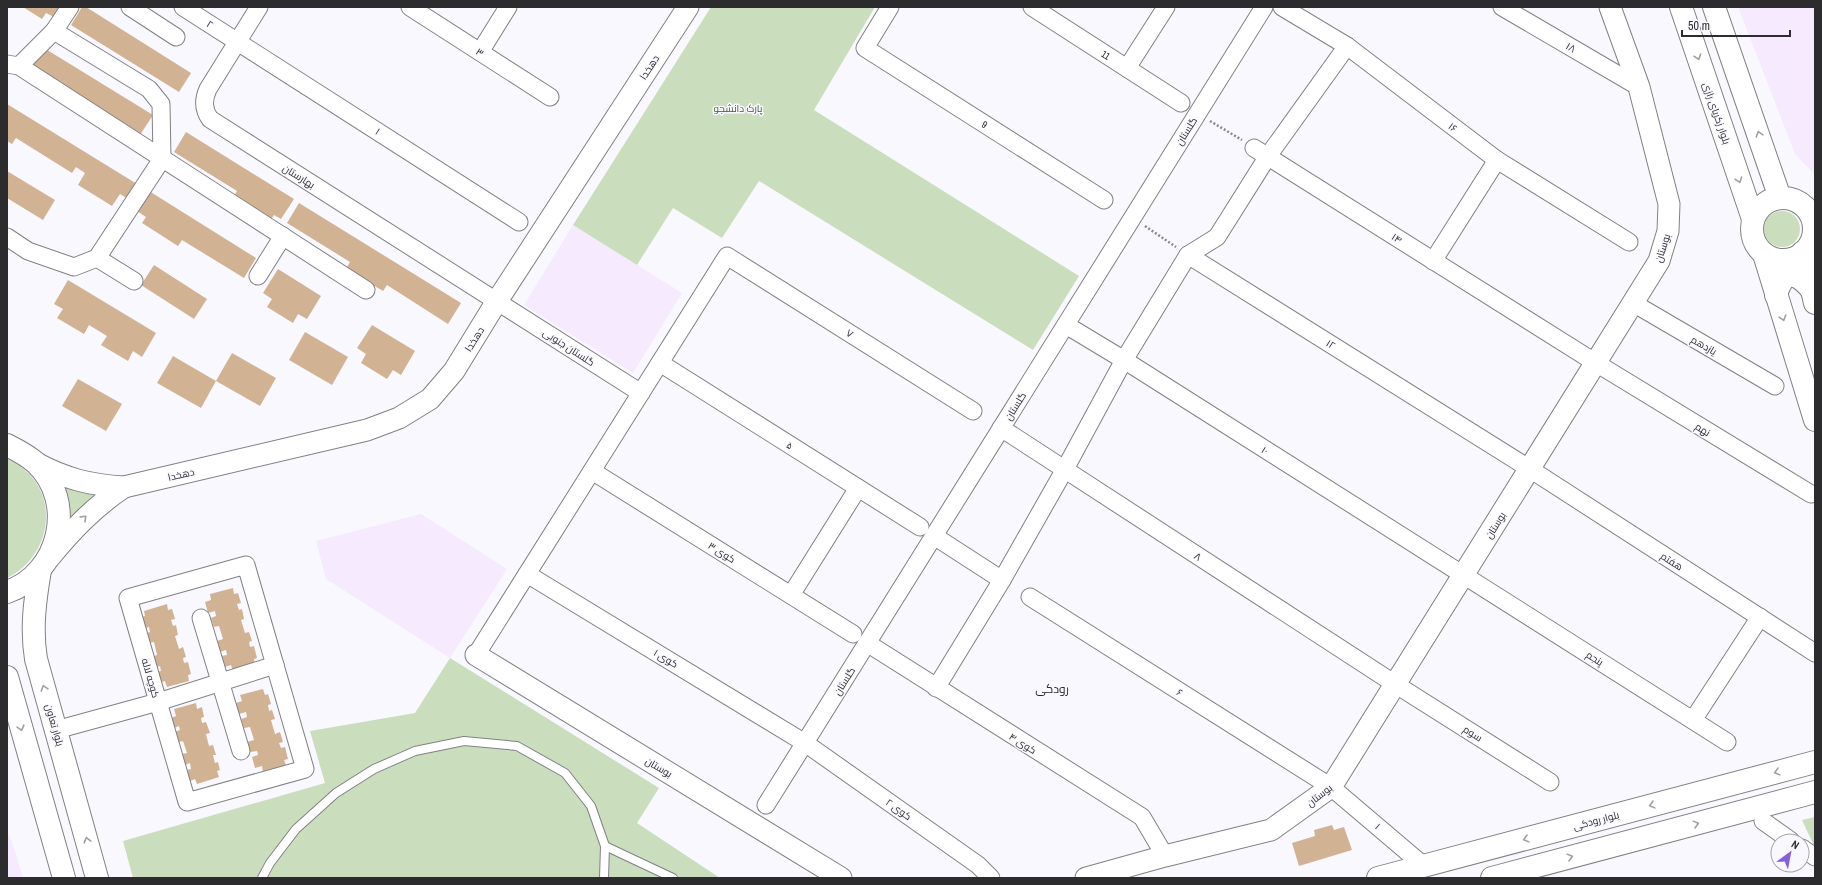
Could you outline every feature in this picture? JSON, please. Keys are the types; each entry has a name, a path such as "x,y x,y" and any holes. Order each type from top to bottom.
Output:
{"main road":[{"name":"بلوار زکریای رازی","path":"1681,7 1753,220"},
{"path":"1714,7 1797,201 1810,214 1813,221 1810,240 1813,296"},
{"path":"1797,201 1771,200 1763,205 1757,211 1753,220 1753,238 1758,248 1764,254 1772,258 1784,260 1792,258 1810,240"},
{"path":"1764,254 1815,420"},
{"path":"1776,295 1780,283 1786,277 1793,276 1802,279 1813,296"},
{"name":"بلوار تعاون","path":"10,446 36,464 43,471 53,489 58,509 59,529 55,544 44,564 34,610 34,645 38,670 97,878"},
{"path":"7,592 27,582 44,564"},
{"path":"7,677 64,878"},
{"name":"بلوار رودکی","path":"1378,878 1814,762"},
{"path":"1492,878 1815,792"}],"street":[{"path":"70,7 54,31 13,65 366,290"},
{"path":"130,7 176,37"},
{"name":"۲","path":"183,7 237,41"},
{"name":"بهارستان","path":"259,7 206,94 205,110 210,119 497,301"},
{"name":"۳","path":"410,7 550,97"},
{"path":"480,52 508,7"},
{"name":"دهخدا","path":"124,487 367,430 398,418 430,399 454,370 497,301 688,7"},
{"name":"9","path":"890,7 865,48 1104,200"},
{"name":"11","path":"1032,7 1181,103"},
{"path":"1127,68 1166,7"},
{"name":"گلستان","path":"766,805 867,643 927,531 1001,428 1264,7"},
{"name":"۱۶","path":"1282,7 1347,46 1497,160 1629,242"},
{"name":"۱۸","path":"1502,7 1639,87"},
{"name":"بوستان","path":"1086,878 1165,856 1271,830 1331,787 1659,261 1668,231 1670,204 1639,87 1610,7"},
{"path":"7,237 28,250 74,267 97,258 162,159 162,104 149,89 54,31"},
{"name":"۱","path":"237,41 519,222"},
{"path":"936,688 1002,580 1065,469 1124,360 1188,255 1217,238 1261,152 1347,46"},
{"name":"۱۴","path":"1261,152 1596,363"},
{"path":"1433,261 1497,160"},
{"path":"258,276 283,236"},
{"name":"۱۲","path":"1188,255 1530,469"},
{"name":"۷","path":"660,363 727,256 973,411"},
{"path":"97,258 134,281"},
{"name":"گلستان جنوبی","path":"497,301 641,393"},
{"name":"یازدهم","path":"1633,303 1775,386"},
{"name":"۱۰","path":"1066,325 1124,360 1463,576"},
{"path":"476,655 660,363"},
{"name":"۵","path":"660,363 1002,580"},
{"name":"نهم","path":"1596,363 1811,494"},
{"name":"۸","path":"1001,428 1395,684"},
{"path":"36,464 68,479 86,483 124,487"},
{"name":"هفتم","path":"1530,469 1815,652"},
{"name":"کوی ۳","path":"592,471 852,634"},
{"path":"44,564 85,517 107,498 124,487"},
{"path":"791,595 858,488"},
{"name":"کوچه لاله","path":"56,730 158,702 128,598 246,565 275,665"},
{"name":"کوی ۱","path":"527,574 805,743"},
{"name":"پنجم","path":"1463,576 1727,742"},
{"name":"۶","path":"1030,597 1331,787"},
{"path":"1693,720 1760,617"},
{"path":"201,618 241,751"},
{"name":"کوی ۴","path":"867,643 1142,817 1165,856"},
{"name":"بوستان","path":"476,655 841,878"},
{"path":"275,665 305,769 187,802 158,702 275,665"},
{"name":"سوم","path":"1395,684 1550,782"},
{"name":"کوی ۲","path":"805,743 978,865 991,878"},
{"name":"۱","path":"1331,787 1424,866"},
{"path":"1763,821 1780,833"}],"lane":[{"path":"262,878 270,863 296,829 336,793 374,769 415,751 464,741 517,746 564,772 591,806 605,846 604,878"},
{"path":"605,846 673,878"}],"path":[{"path":"1197,114 1261,152"},
{"path":"1132,218 1188,255"}],"shaded area":[{"path":"1738,7 1815,7 1815,175 1795,154"},
{"path":"573,225 682,293 633,373 524,305"},
{"path":"421,514 507,569 450,658 326,579 316,541"},
{"path":"7,829 16,854 23,878 7,878"}],"green space":[{"name":"پارک دانشجو","path":"711,7 875,7 814,110 1079,276 1033,350 759,181 722,238 673,208 637,265 573,225"},
{"path":"1786,211 1795,216 1799,222 1799,236 1795,242 1786,247 1778,247 1769,242 1765,236 1764,225 1769,216 1775,212"},
{"path":"7,459 25,470 37,484 44,500 46,518 43,535 36,552 24,567 7,578"},
{"path":"63,485 100,493 68,520"},
{"path":"450,658 659,788 637,823 720,878 133,878 123,841 325,783 310,731 415,713"},
{"path":"1815,817 1815,848 1810,837 1810,833 1808,833 1802,820"}],"building":[{"path":"23,7 60,7 54,17 46,13 42,19"},
{"path":"82,7 86,7 191,73 179,92 71,25"},
{"path":"44,48 153,115 140,135 32,67"},
{"path":"7,104 137,184 128,199 120,194 112,206 78,185 85,173 76,167 72,173 16,138 12,144 7,141"},
{"path":"186,132 294,199 281,219 274,215 270,221 233,198 237,191 174,152"},
{"path":"7,171 55,200 43,220 7,198"},
{"path":"149,191 256,258 244,278 182,240 178,246 142,223 146,217 137,211"},
{"path":"299,203 461,303 448,324 387,285 383,291 346,269 350,262 287,223"},
{"path":"154,265 207,299 194,319 141,285"},
{"path":"278,269 321,296 307,319 298,314 293,323 267,307 272,299 263,293"},
{"path":"68,280 156,333 142,357 133,351 128,361 101,345 107,336 89,325 84,334 57,318 63,309 54,304"},
{"path":"372,325 415,351 401,375 393,370 387,379 361,363 366,354 357,348"},
{"path":"305,332 348,357 332,385 289,360"},
{"path":"232,353 276,378 260,406 216,381"},
{"path":"173,356 216,381 201,408 157,383"},
{"path":"78,379 122,404 106,431 62,406"},
{"path":"233,588 234,594 238,593 241,603 237,604 239,610 242,609 244,619 241,620 245,633 249,632 252,641 249,642 250,647 254,646 257,658 254,659 255,665 233,671 231,665 225,667 221,656 227,655 226,650 220,652 217,641 223,639 219,626 214,627 211,618 216,616 215,611 208,613 205,602 211,600 210,594"},
{"path":"167,604 168,610 172,609 175,619 171,620 173,626 176,625 178,635 175,636 179,649 183,647 186,657 183,658 184,663 188,662 191,674 188,675 189,681 167,687 165,681 158,683 155,672 161,671 160,666 154,668 151,657 157,655 154,642 148,643 145,634 150,632 149,627 143,629 139,618 145,616 144,611"},
{"path":"263,689 265,695 268,694 271,704 268,705 269,711 272,710 275,719 271,720 275,734 280,732 283,742 279,743 281,748 285,747 288,759 284,760 286,765 263,772 262,766 255,768 252,757 258,755 257,751 250,752 247,742 254,740 250,727 244,728 241,719 247,717 246,712 239,714 236,703 242,701 240,695"},
{"path":"196,703 197,709 202,707 204,717 201,718 202,723 206,722 210,733 206,734 209,746 213,745 216,755 213,755 215,763 218,762 220,770 217,771 219,777 197,784 195,779 190,781 187,770 191,769 190,763 185,765 182,754 187,753 183,741 178,742 175,732 180,730 179,726 174,728 171,718 176,716 174,709"},
{"path":"1332,825 1334,830 1344,827 1352,850 1299,866 1292,843 1315,836 1314,830"}],"district":[{"name":"رودکی","path":"1052,689"}]}
